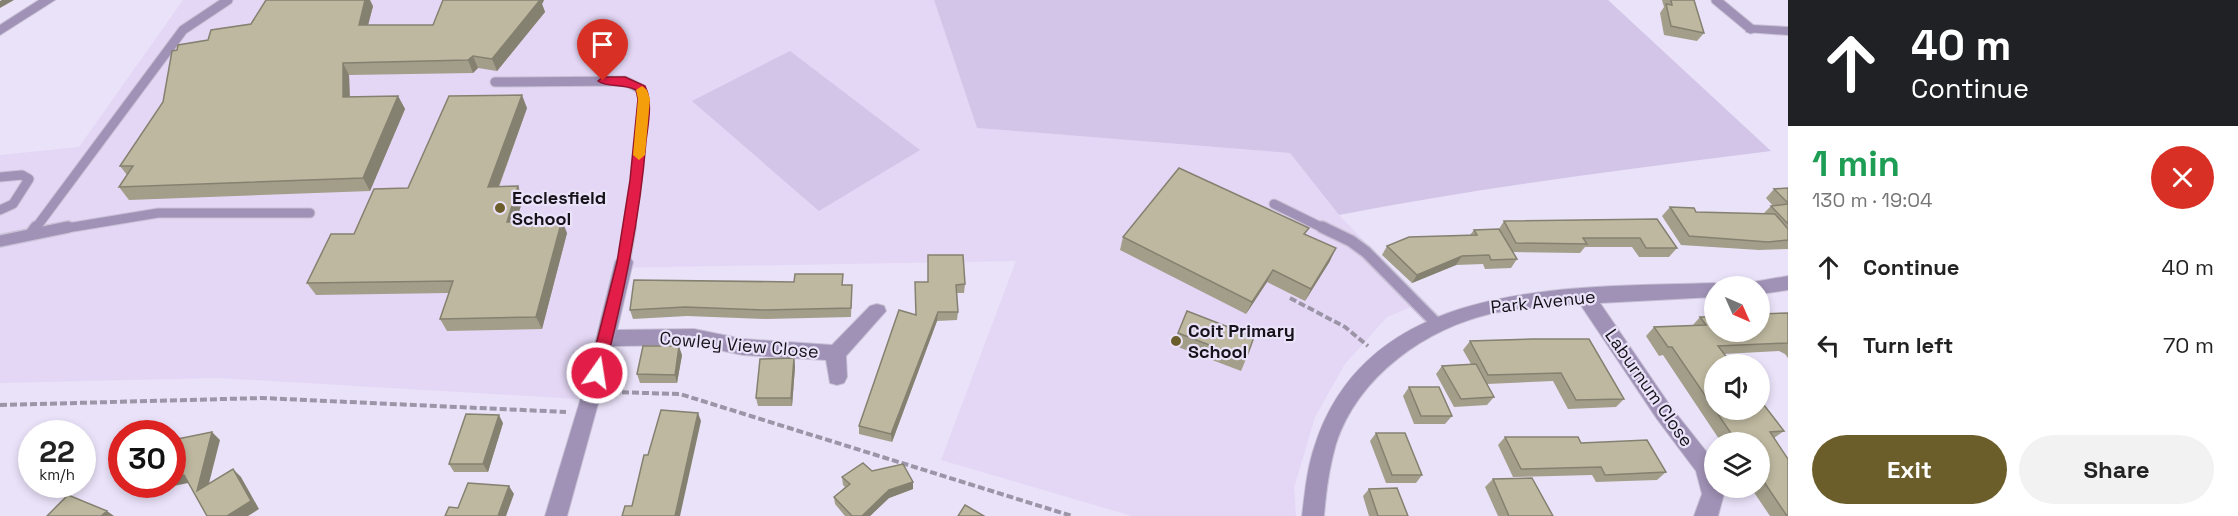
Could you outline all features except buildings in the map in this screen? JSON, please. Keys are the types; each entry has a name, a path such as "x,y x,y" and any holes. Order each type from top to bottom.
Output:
{"street":[{"path":"0,31 48,0"},
{"path":"1751,29 1788,31"},
{"path":"556,516 593,391 624,262"},
{"path":"1770,286 1788,283"},
{"name":"Park Avenue","path":"1313,516 1318,468 1329,430 1351,391 1374,365 1399,346 1437,324 1485,308 1524,301 1704,290"},
{"name":"Laburnum Close","path":"1585,296 1664,412 1705,467 1713,495 1710,508 1705,516"},
{"name":"Cowley View Close","path":"837,377 836,353 878,311"},
{"name":"Cowley View Close","path":"605,338 694,338 743,347 836,353"}],"lane":[{"path":"31,234 183,30 228,0"},
{"path":"1716,0 1751,29"},
{"path":"495,82 625,81 641,89 644,99 637,180 624,262"},
{"path":"0,177 22,175 30,179 13,204 0,210"},
{"path":"1274,204 1351,241 1366,252 1437,324"},
{"path":"0,241 114,218 158,213 310,213"}],"path":[{"path":"1290,298 1345,327 1382,359"},
{"path":"593,391 680,394 1072,516"},
{"path":"0,405 262,398 585,413"}],"shaded area":[{"name":"Ecclesfield School","path":"183,0 934,0 977,128 1290,153 1339,215 1423,302 1387,317 1345,364 1315,417 1294,488 1296,516 1132,516 941,460 1016,261 612,268 579,399 218,378 0,383 0,155 79,147"},
{"path":"934,0 1608,0 1771,151 1501,187 1339,215 1290,153 977,128"},
{"path":"790,51 920,150 819,211 692,101"}],"slow traffic":[{"path":"639,155 644,99 642,90"}],"place":[{"name":"Ecclesfield School","path":"500,208"},
{"name":"Coit Primary School","path":"1176,341"}],"route":[{"path":"597,373 624,262 637,180 644,99 641,89 635,85 625,81 603,81"}]}
